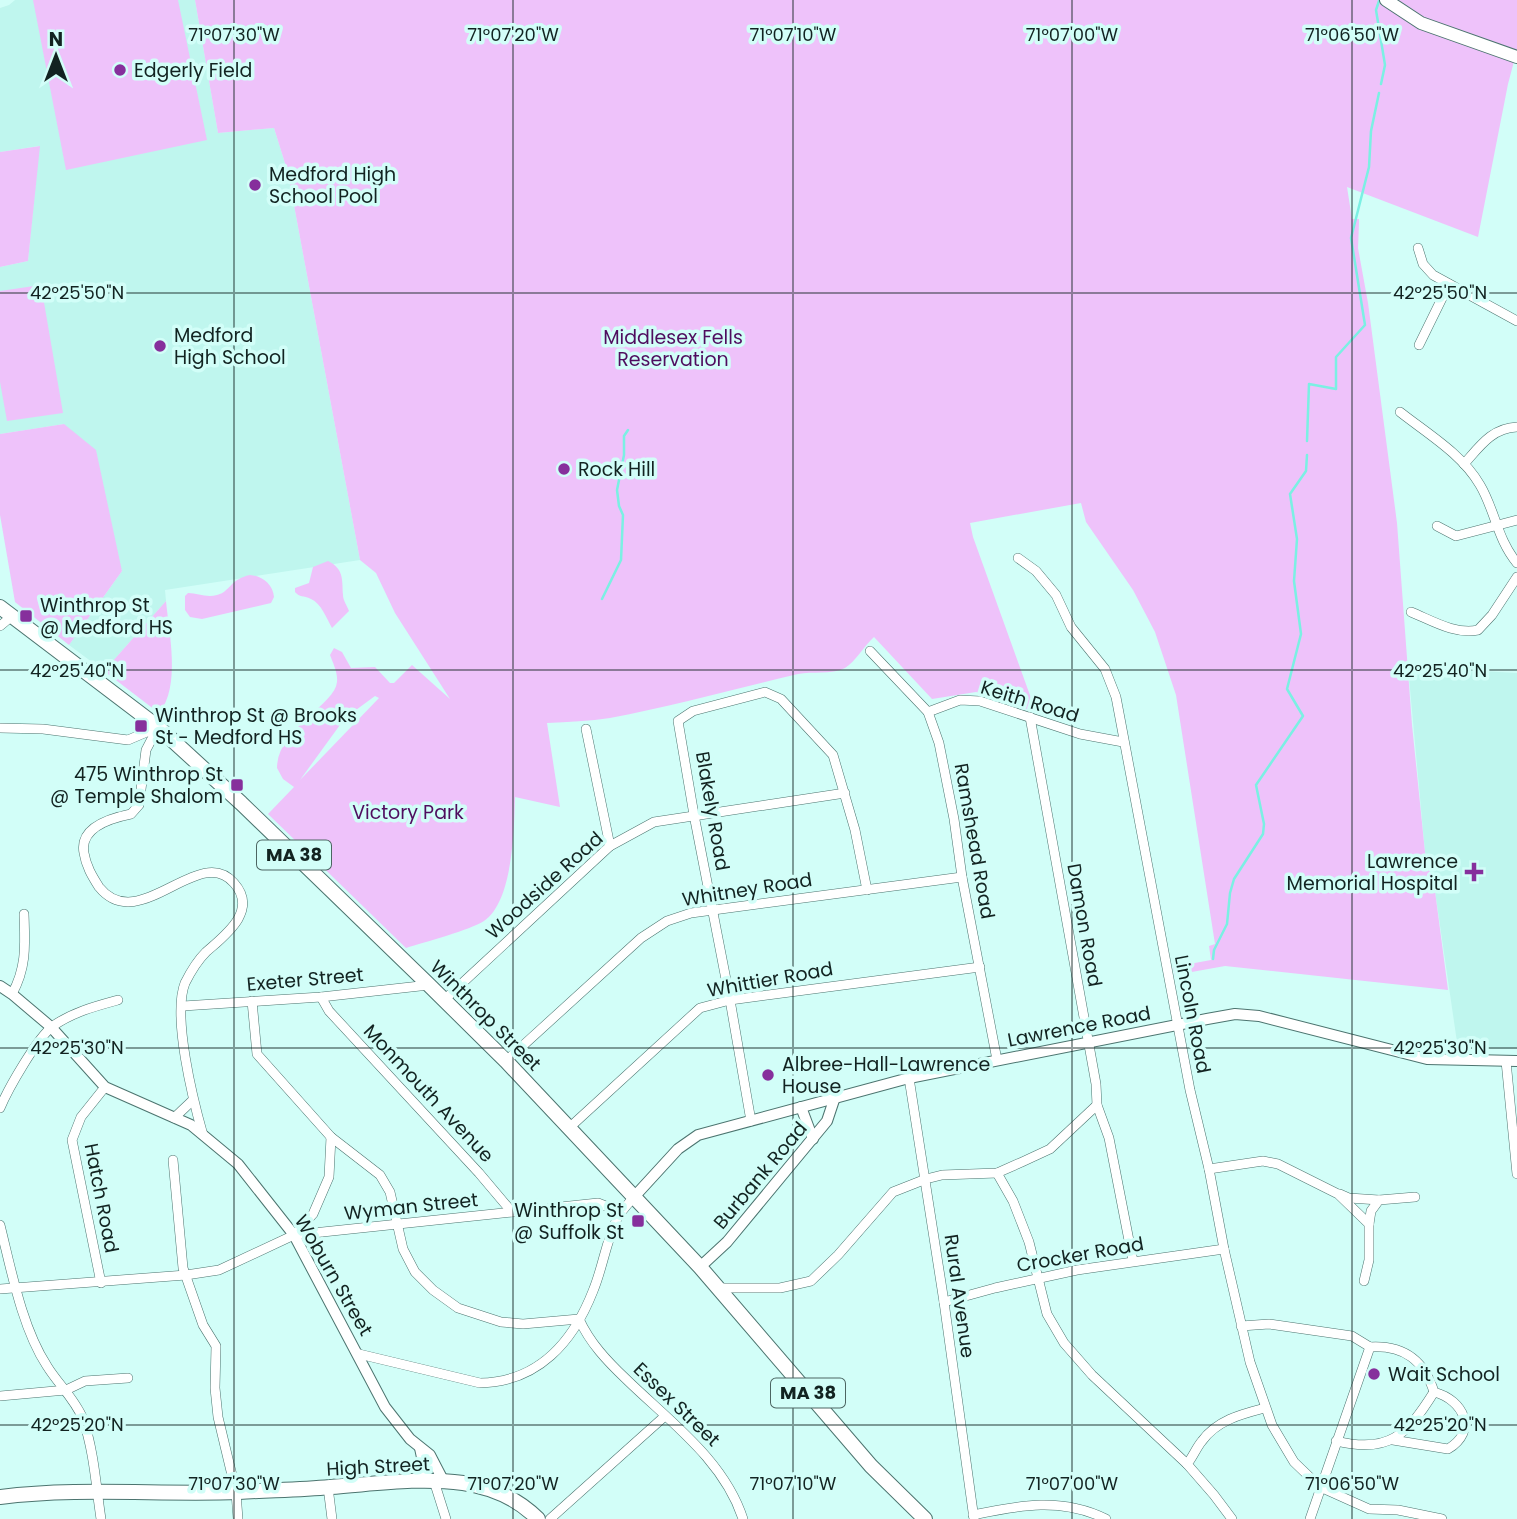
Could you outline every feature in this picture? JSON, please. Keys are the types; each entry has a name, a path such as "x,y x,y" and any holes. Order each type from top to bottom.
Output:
{"main road":[{"path":"1386,0 1421,23 1517,57"},
{"name":"Winthrop Street","path":"4,616 158,727 237,799 429,985 506,1061 700,1268 900,1497 925,1519"},
{"name":"High Street","path":"0,1497 37,1493 236,1492 391,1481 435,1481 482,1487 515,1501 538,1519"},
{"name":"Winthrop Street","path":"900,1497 914,1519"}],"street":[{"path":"1418,248 1427,270 1517,321"},
{"path":"1419,345 1449,284"},
{"path":"1400,412 1464,464 1486,496 1496,526 1517,563"},
{"path":"1464,464 1491,435 1506,428 1517,427"},
{"path":"1437,526 1456,536 1517,520"},
{"name":"Lincoln Road","path":"1018,558 1036,571 1056,595 1071,627 1105,669 1116,697 1190,1090 1250,1362 1265,1408 1285,1450 1320,1487"},
{"path":"1411,611 1455,629 1478,630 1492,615 1517,577"},
{"name":"Ramshead Road","path":"870,651 928,712 939,743 954,819 961,877 997,1060"},
{"name":"Blakely Road","path":"751,1121 678,721 693,711 765,692 782,699 833,755 845,793"},
{"name":"Keith Road","path":"928,712 960,700 980,701 1080,734 1123,742"},
{"name":"Damon Road","path":"1030,717 1096,1084 1097,1105 1109,1138 1133,1261"},
{"path":"0,728 43,729 128,740 158,727"},
{"path":"158,727 146,750 139,805 131,814 99,825 86,836 83,851 90,875 105,894 123,902 139,901 199,874 220,873 234,882 241,895 237,922 224,939 204,954 184,985 183,1038 193,1100 203,1135"},
{"path":"586,729 610,846"},
{"path":"845,793 867,890"},
{"name":"Woodside Road","path":"444,1000 610,846 654,822 845,793"},
{"name":"Whitney Road","path":"506,1061 641,938 667,921 714,910 961,877"},
{"path":"12,994 20,980 25,960 24,914"},
{"name":"Whittier Road","path":"569,1128 700,1008 730,1000 980,967"},
{"name":"Exeter Street","path":"183,1006 321,997 429,985"},
{"name":"Woburn Street","path":"0,986 51,1027 105,1087 191,1125 239,1164 294,1235 385,1407 397,1424 430,1455 435,1481"},
{"name":"Monmouth Avenue","path":"321,997 329,1012 512,1212"},
{"path":"0,1108 8,1089 51,1027 81,1010 118,1000"},
{"path":"252,1001 257,1055 331,1137 380,1175 390,1192 403,1249 415,1272 433,1290 458,1308 501,1322 523,1324 579,1319"},
{"name":"Lawrence Road","path":"634,1197 698,1135 909,1078 1235,1014 1259,1016 1427,1059 1512,1061"},
{"path":"1512,1061 1517,1174"},
{"name":"Rural Avenue","path":"909,1078 974,1517"},
{"name":"Hatch Road","path":"101,1283 72,1140 81,1116 105,1087"},
{"name":"Burbank Road","path":"700,1268 727,1242 813,1139 827,1121 835,1097"},
{"path":"174,1118 193,1100"},
{"path":"716,1288 780,1288 811,1280 838,1255 893,1192 942,1175 997,1173 1050,1149 1097,1105"},
{"path":"800,1107 813,1139"},
{"path":"294,1235 313,1214 329,1177 331,1137"},
{"path":"173,1160 183,1268 203,1325 216,1346 215,1388 218,1417 236,1492 238,1519"},
{"path":"1209,1169 1263,1161 1278,1164 1349,1198 1378,1200 1415,1197"},
{"path":"997,1173 1013,1201 1029,1242 1047,1314 1064,1343 1092,1375 1187,1464 1232,1519"},
{"path":"1338,1194 1369,1224"},
{"path":"359,1354 462,1380 496,1383 532,1371 564,1343 579,1319 593,1291 618,1217 634,1197"},
{"path":"1364,1282 1369,1260 1371,1210 1378,1200"},
{"name":"Wyman Street","path":"0,1289 101,1283 219,1269 294,1235 598,1203 608,1207 618,1217"},
{"path":"0,1225 31,1335 47,1367 82,1416 102,1519"},
{"name":"Crocker Road","path":"944,1302 1037,1278 1224,1249"},
{"name":"Essex Street","path":"579,1319 603,1356 708,1459 727,1482 743,1519"},
{"path":"1241,1326 1269,1324 1352,1336 1370,1347 1405,1351 1425,1374 1434,1392 1448,1398 1460,1409 1464,1429 1462,1439 1448,1450 1393,1440 1373,1445 1336,1441"},
{"path":"1310,1519 1370,1347"},
{"path":"0,1396 66,1390 85,1381 128,1378"},
{"path":"1393,1440 1416,1420 1434,1392"},
{"path":"1187,1464 1215,1427 1239,1415 1265,1408"},
{"path":"550,1519 665,1416"},
{"name":"Woburn Street","path":"420,1448 435,1481"},
{"path":"435,1481 446,1519"},
{"path":"328,1487 332,1519"},
{"path":"1320,1487 1370,1514 1398,1510 1442,1519"},
{"path":"974,1517 1017,1506 1050,1504 1079,1508 1106,1519"}],"shaded area":[{"name":"Medford High School","path":"15,0 195,0 218,133 274,128 288,173 360,560 165,590 166,601 104,671 69,645 122,571 64,424 0,434 0,267 28,261 39,146 0,152 0,8"},
{"name":"Lawrence Memorial Hospital","path":"1408,667 1517,673 1517,1049 1458,1049 1435,891 1425,852"}],"green space":[{"name":"Edgerly Field","path":"33,0 178,0 207,140 66,170"},
{"name":"Middlesex Fells Reservation","path":"195,0 1517,0 1517,50 1478,237 1347,187 1352,219 1359,219 1358,248 1368,303 1397,523 1412,725 1425,852 1435,891 1448,990 1225,966 1175,975 1173,967 1211,960 1209,946 1215,944 1176,695 1155,632 1133,590 1086,522 1081,503 970,523 1036,712 976,692 932,699 874,637 852,662 840,670 798,674 610,718 547,723 560,807 515,797 510,864 501,898 494,911 484,921 458,932 406,948 268,814 294,787 283,779 277,768 279,754 295,730 334,691 337,675 330,655 334,648 342,652 351,668 375,667 390,683 394,683 412,665 450,699 395,613 376,573 360,560 288,173 274,128 218,133","holes":["375,696 379,698 300,780 345,718"]},
{"path":"40,146 28,261 0,267 0,152"},
{"path":"41,285 63,413 7,421 0,382 0,291"},
{"path":"64,424 96,450 122,571 69,645 15,602 0,515 0,434"},
{"path":"328,561 340,571 343,597 349,611 332,628 318,604 295,592 295,588 309,583 313,567"},
{"path":"250,575 263,579 269,585 274,597 271,603 202,619 190,617 185,610 185,596 188,593 217,595 238,579"},
{"path":"166,601 172,675 166,702 159,713 104,671"}],"waterway":[{"path":"1379,1 1376,10 1385,65 1381,84"},
{"path":"1307,441 1309,384 1336,389 1336,357 1365,325 1351,238 1369,167 1371,131 1379,93"},
{"path":"602,599 621,560 623,515 617,490 624,455 624,436 628,430"},
{"path":"1213,959 1214,950 1227,924 1234,879 1263,834 1264,824 1256,785 1303,716 1287,689 1301,634 1294,581 1297,539 1290,494 1306,471 1307,455"}],"place":[{"name":"Edgerly Field","path":"120,70"},
{"name":"Medford High School Pool","path":"255,185"},
{"name":"Medford High School","path":"160,346"},
{"name":"Rock Hill","path":"564,469"},
{"name":"Winthrop St @ Medford HS","path":"26,616"},
{"name":"Winthrop St @ Brooks St - Medford HS","path":"141,726"},
{"name":"475 Winthrop St @ Temple Shalom","path":"237,785"},
{"name":"Lawrence Memorial Hospital","path":"1474,872"},
{"name":"Albree-Hall-Lawrence House","path":"768,1075"},
{"name":"Winthrop St @ Suffolk St","path":"638,1221"},
{"name":"Wait School","path":"1374,1374"}],"park label":[{"name":"Victory Park","path":"408,812"}]}
